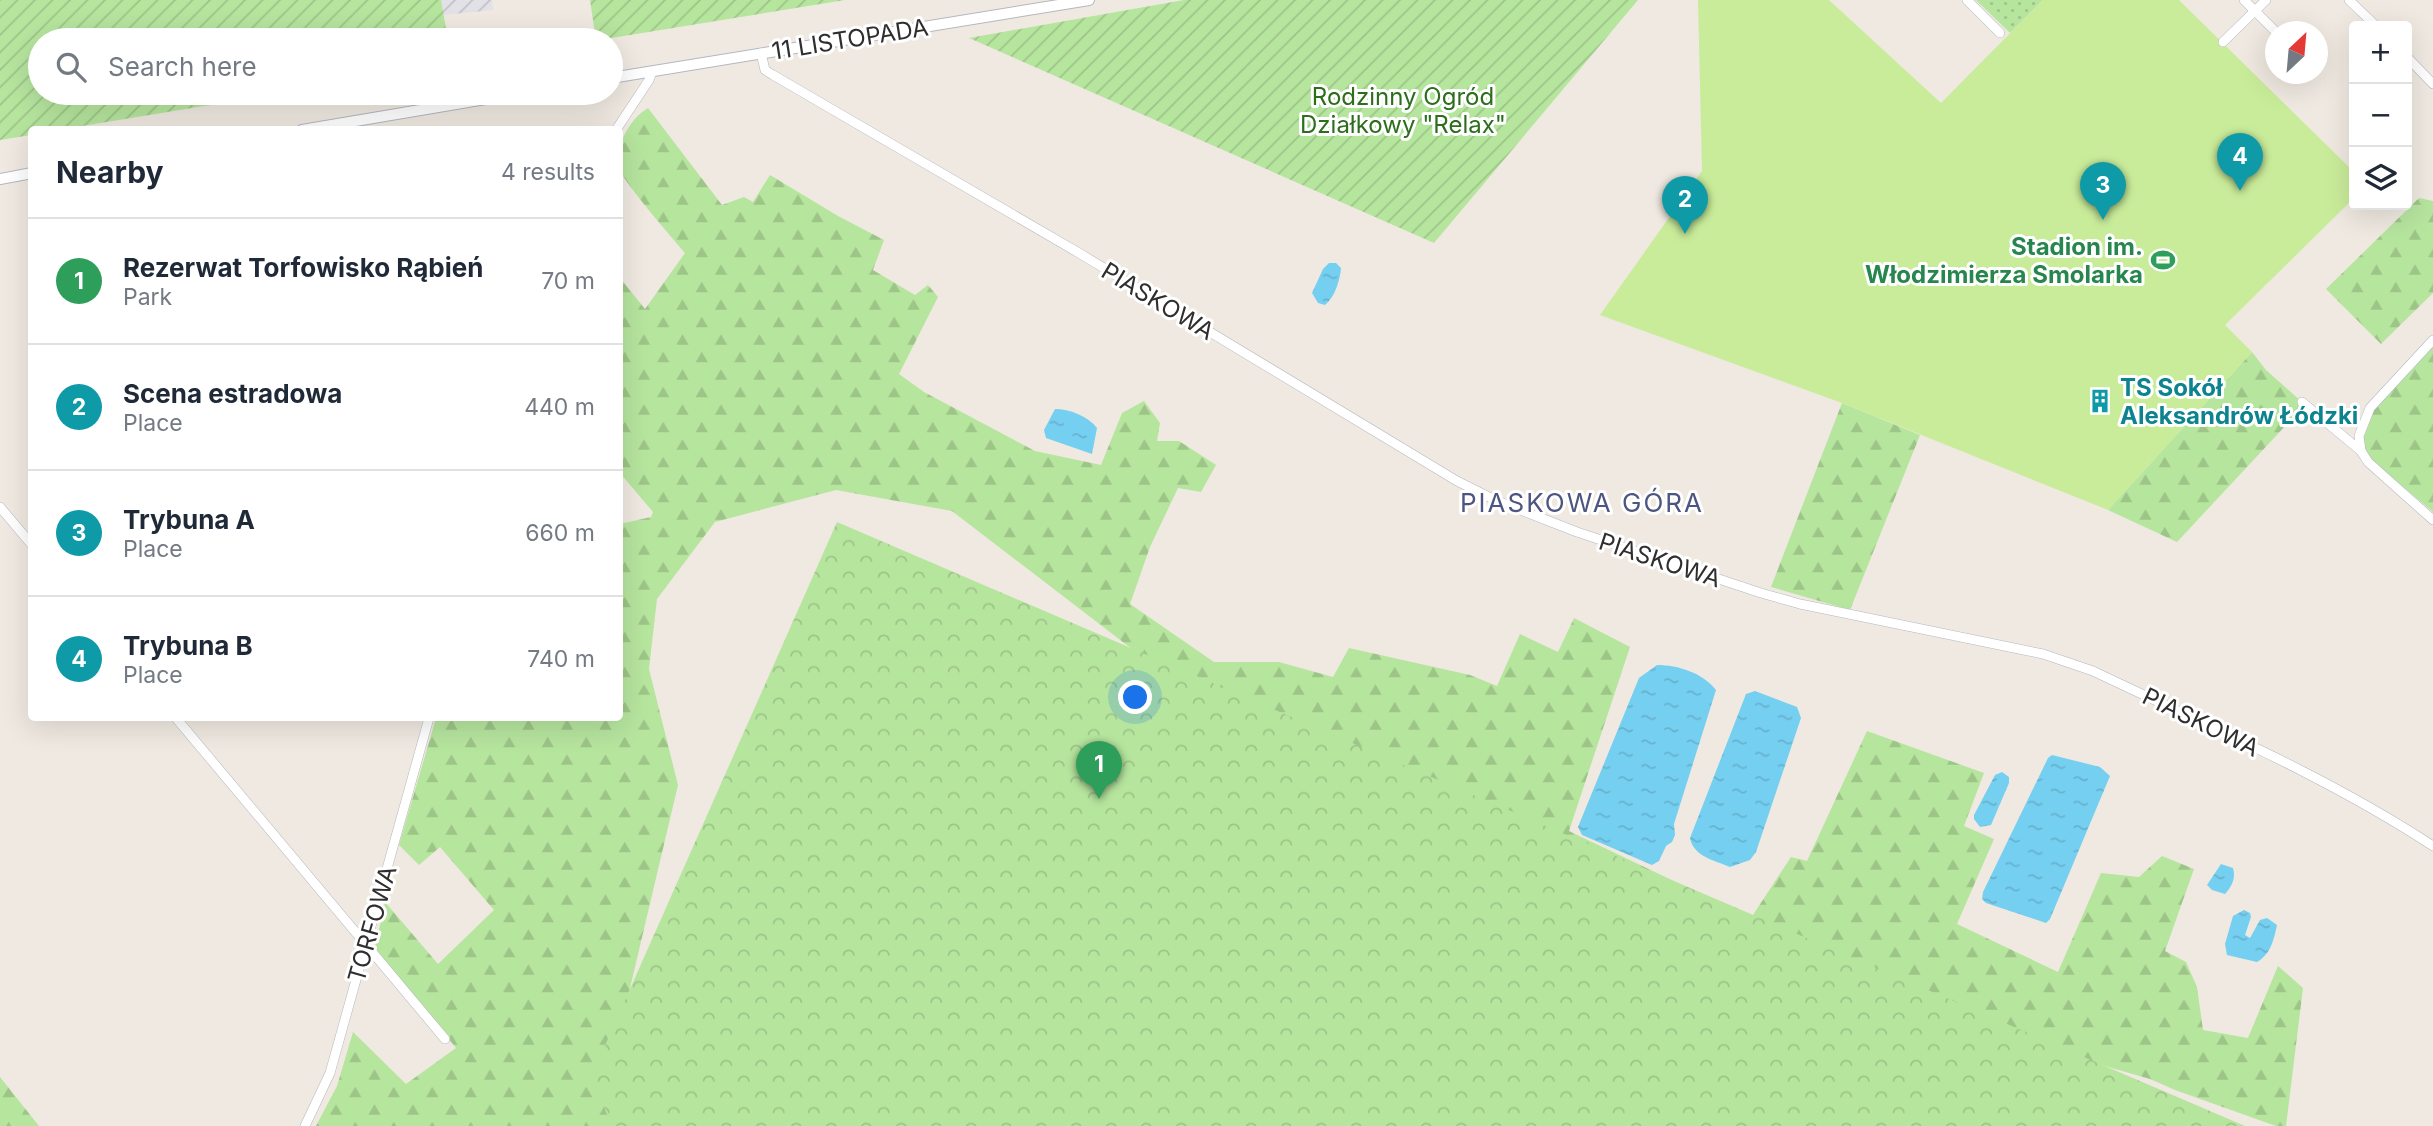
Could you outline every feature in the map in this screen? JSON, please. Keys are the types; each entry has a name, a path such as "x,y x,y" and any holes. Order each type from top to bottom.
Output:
{"street":[{"name":"11 LISTOPADA","path":"623,76 1089,0"},
{"path":"1967,0 2000,33"},
{"path":"2244,0 2265,22"},
{"path":"2223,42 2266,0"},
{"path":"2349,0 2371,21"},
{"name":"PIASKOWA","path":"761,53 765,70 773,75 1079,253 1457,481 1495,500 1577,532 1800,604 2069,661 2292,766 2433,846"},
{"path":"2412,62 2433,83"},
{"path":"619,126 652,72"},
{"path":"326,126 450,105"},
{"path":"0,179 28,174"},
{"path":"2361,452 2359,436 2370,408 2433,340"},
{"path":"2302,402 2361,452 2368,462 2433,520"},
{"path":"0,507 28,540"},
{"path":"178,721 445,1039"},
{"name":"TORFOWA","path":"305,1126 330,1073 428,721"}],"shaded area":[{"path":"441,0 492,0 493,10 443,15"}],"green space":[{"path":"0,0 441,0 446,28 28,28 28,105 211,105 82,126 28,126 28,135 0,140"},
{"path":"590,0 845,0 623,36 623,28 594,28"},
{"name":"Rodzinny Ogród Działkowy \"Relax\"","path":"1184,0 1638,0 1434,243 969,38"},
{"path":"1698,0 1829,0 1941,103 2043,0 2179,0 2349,167 2349,203 2225,325 2252,352 2108,510 1842,403 1600,315 1702,171"},
{"path":"1976,0 2043,0 2010,33"},
{"path":"648,108 722,205 744,197 753,202 770,175 884,240 873,270 915,295 928,285 938,297 899,374 924,392 1035,451 1101,465 1122,413 1144,401 1160,423 1157,441 1179,441 1216,465 1201,492 1178,488 1150,547 1130,604 1214,662 1279,662 1333,677 1349,648 1470,675 1497,686 1520,634 1558,652 1574,618 1630,647 1569,831 1751,918 1791,857 1807,861 1867,731 1984,773 1964,826 1994,839 1957,924 2058,972 2101,873 2139,877 2162,856 2194,869 2165,951 2186,962 2197,987 2203,1030 2248,1038 2278,966 2303,988 2286,1126 2276,1126 2150,1079 1962,1025 1201,702 952,511 836,490 715,522 657,599 649,669 678,785 622,1022 645,1126 316,1126 337,1086 353,1032 406,1084 456,1048 375,948 385,902 438,964 494,910 440,847 419,865 399,845 435,721 623,721 623,523 651,517 653,512 623,477 623,282 645,309 685,253 623,176 623,138 629,126"},
{"path":"2419,198 2433,201 2433,293 2381,344 2326,289 2407,210 2412,210 2412,205"},
{"path":"2433,340 2433,512 2361,451 2363,422"},
{"path":"2252,352 2266,370 2302,402 2303,407 2177,542 2108,510"},
{"path":"1842,403 1920,435 1850,610 1771,587"},
{"path":"837,522 2245,1126 612,1126 591,1077"},
{"path":"0,1077 39,1126 0,1126"}],"water":[{"path":"1329,263 1336,263 1341,268 1332,298 1325,305 1318,303 1312,293 1323,269"},
{"path":"1055,409 1078,414 1097,428 1092,454 1046,438 1044,430"},
{"path":"1657,665 1690,671 1716,690 1674,824 1675,835 1659,861 1652,865 1582,835 1578,827 1639,678"},
{"path":"1755,691 1797,707 1801,718 1756,852 1750,860 1730,867 1700,854 1690,838 1746,694"},
{"path":"2052,755 2100,767 2110,776 2046,923 1986,903 1982,899 2048,758"},
{"path":"2002,772 2009,777 2009,783 1991,825 1980,827 1974,815 1995,775"},
{"path":"2221,864 2233,868 2234,872 2233,882 2225,894 2212,890 2207,885"},
{"path":"2244,910 2250,913 2251,917 2245,935 2250,938 2260,920 2267,918 2277,925 2269,950 2257,962 2227,955 2225,944 2233,916"}],"place":[{"name":"Trybuna B","path":"2240,191"},
{"name":"Trybuna A","path":"2103,220"},
{"name":"Scena estradowa","path":"1685,234"},
{"name":"Stadion im. Włodzimierza Smolarka","path":"2163,260"},
{"name":"TS Sokół Aleksandrów Łódzki","path":"2100,401"},
{"name":"Rezerwat Torfowisko Rąbień","path":"1099,799"}],"district":[{"name":"PIASKOWA GÓRA","path":"1582,502"}]}
